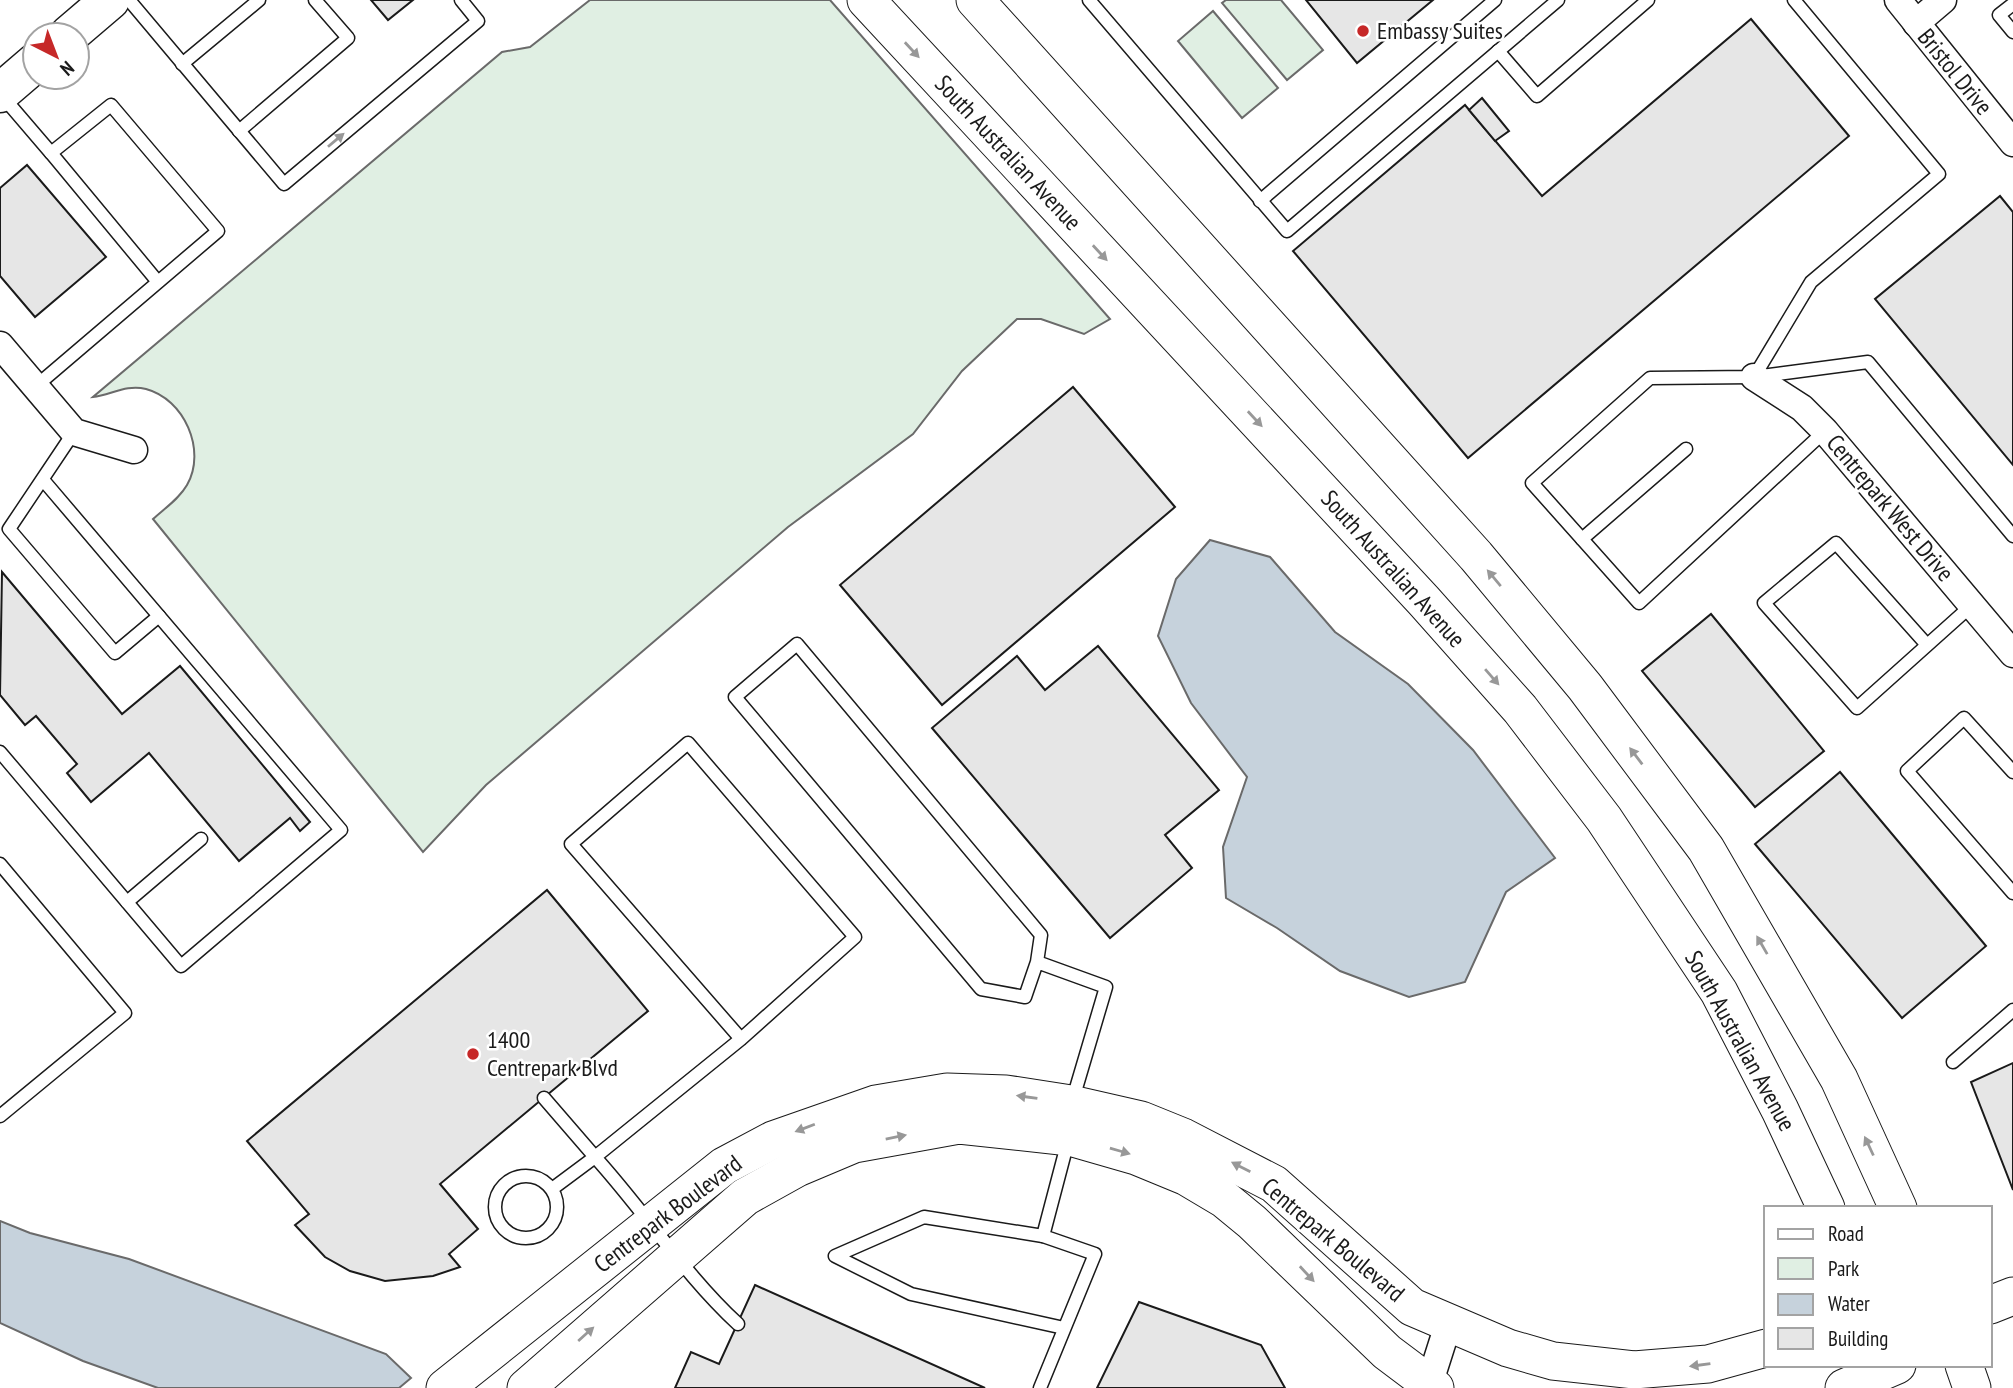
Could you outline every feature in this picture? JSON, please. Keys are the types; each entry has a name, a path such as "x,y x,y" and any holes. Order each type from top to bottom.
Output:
{"main road":[{"path":"85,21 110,0"},
{"name":"South Australian Avenue","path":"866,0 1424,601 1520,709 1604,819 1719,992 1825,1206"},
{"path":"975,0 1476,556 1585,687 1706,849 1839,1079 1897,1206"},
{"path":"0,93 21,75"},
{"name":"Centrepark Boulevard","path":"445,1388 652,1226 724,1166 773,1140 876,1104 947,1092 1006,1094 1070,1120 1136,1156 1187,1177 1224,1199 1284,1250 1387,1352 1431,1387"},
{"name":"Centrepark Boulevard","path":"530,1384 745,1197 797,1168 854,1144 959,1125 1070,1120 1141,1120 1183,1137 1275,1184 1382,1284 1412,1307 1448,1325 1519,1352 1593,1367 1673,1368 1708,1364 1764,1349"},
{"path":"1992,1304 2013,1296"},
{"path":"1844,1388 1892,1367"},
{"path":"1898,1367 1906,1388"},
{"path":"1965,1367 1972,1388"}],"street":[{"name":"Bristol Drive","path":"1898,0 2013,143"},
{"path":"1916,23 1943,0"},
{"path":"0,345 74,432 134,450"},
{"name":"Centrepark West Drive","path":"1754,377 1802,408 1825,431 2013,654"},
{"path":"1431,1387 1448,1325"}],"lane":[{"path":"129,0 284,184 478,21 461,0"},
{"path":"182,64 259,0"},
{"path":"239,131 348,38 314,0"},
{"path":"1089,0 1287,231 1558,0"},
{"path":"1260,201 1495,0"},
{"path":"1498,51 1537,96 1648,0"},
{"path":"1754,377 1811,282 1939,174 1794,0"},
{"path":"2013,4 1999,15 2013,32"},
{"path":"0,93 158,282"},
{"path":"35,387 218,231 111,105 51,153"},
{"path":"1825,431 1639,603 1532,483 1650,378 1754,377 1868,362 2013,536"},
{"path":"74,432 44,481 9,529 114,653 159,616"},
{"path":"1582,539 1685,449"},
{"path":"0,752 181,966 341,831 44,481"},
{"path":"1927,645 1836,543 1764,603 1857,708 1972,605"},
{"path":"797,644 1041,935 1037,962 1025,997 981,989 735,697 797,644"},
{"path":"2013,772 1964,718 1907,771 2013,893"},
{"path":"552,1189 741,1039 855,937 688,743 571,844 741,1039"},
{"path":"127,902 201,839"},
{"path":"0,864 125,1013 0,1116"},
{"path":"1037,962 1106,987 1070,1120 1043,1236"},
{"path":"1953,1062 2013,1010"},
{"path":"544,1098 632,1198 674,1256 706,1294 738,1324"},
{"path":"525,1175 545,1182 552,1189 557,1210 549,1228 541,1234 522,1238 503,1229 494,1211 499,1191 506,1183 525,1175"},
{"path":"1040,1388 1065,1328 1095,1254 1043,1236 924,1217 835,1255 911,1294 1065,1328"}],"green space":[{"path":"590,0 830,0 1110,319 1084,334 1041,319 1017,319 962,371 913,434 788,527 486,785 423,852 153,519 180,495 193,471 193,442 181,415 171,403 146,389 125,389 93,397 502,52 530,47"},
{"path":"1226,0 1281,0 1323,50 1287,80 1222,3"},
{"path":"1213,11 1278,88 1242,118 1178,41"}],"water":[{"path":"1210,540 1270,557 1335,632 1408,684 1473,750 1555,858 1506,892 1465,982 1409,997 1340,971 1277,928 1226,898 1223,847 1247,777 1191,703 1158,636 1176,579"},
{"path":"0,1221 30,1233 129,1259 386,1354 411,1378 399,1388 158,1388 83,1361 0,1323"}],"building":[{"path":"371,0 413,0 388,20"},
{"name":"Embassy Suites","path":"1306,0 1433,0 1357,63"},
{"path":"1751,19 1849,136 1468,458 1293,251 1465,105 1542,196"},
{"path":"1482,98 1509,131 1495,141 1469,110"},
{"path":"27,165 106,257 35,317 0,276 0,188"},
{"path":"2000,196 2013,212 2013,465 1875,299"},
{"path":"1073,387 1175,507 942,705 840,585"},
{"path":"2,572 122,714 180,666 310,822 300,831 290,818 239,861 149,753 91,802 67,773 77,764 36,716 25,725 0,695"},
{"path":"1711,614 1824,751 1755,807 1642,671"},
{"path":"1098,646 1219,790 1165,835 1192,868 1110,938 932,728 1017,656 1045,690"},
{"path":"1840,772 1986,946 1902,1018 1755,844"},
{"name":"1400 Centrepark Blvd","path":"547,890 648,1011 440,1184 478,1229 449,1254 460,1267 433,1276 385,1281 350,1271 325,1257 295,1225 309,1214 247,1141"},
{"path":"2013,1063 2013,1190 1971,1082"},
{"path":"755,1285 985,1388 675,1388 691,1352 719,1364"},
{"path":"1139,1302 1261,1345 1285,1388 1097,1388"}],"place":[{"name":"Embassy Suites","path":"1363,31"},
{"name":"1400 Centrepark Blvd","path":"473,1054"}]}
